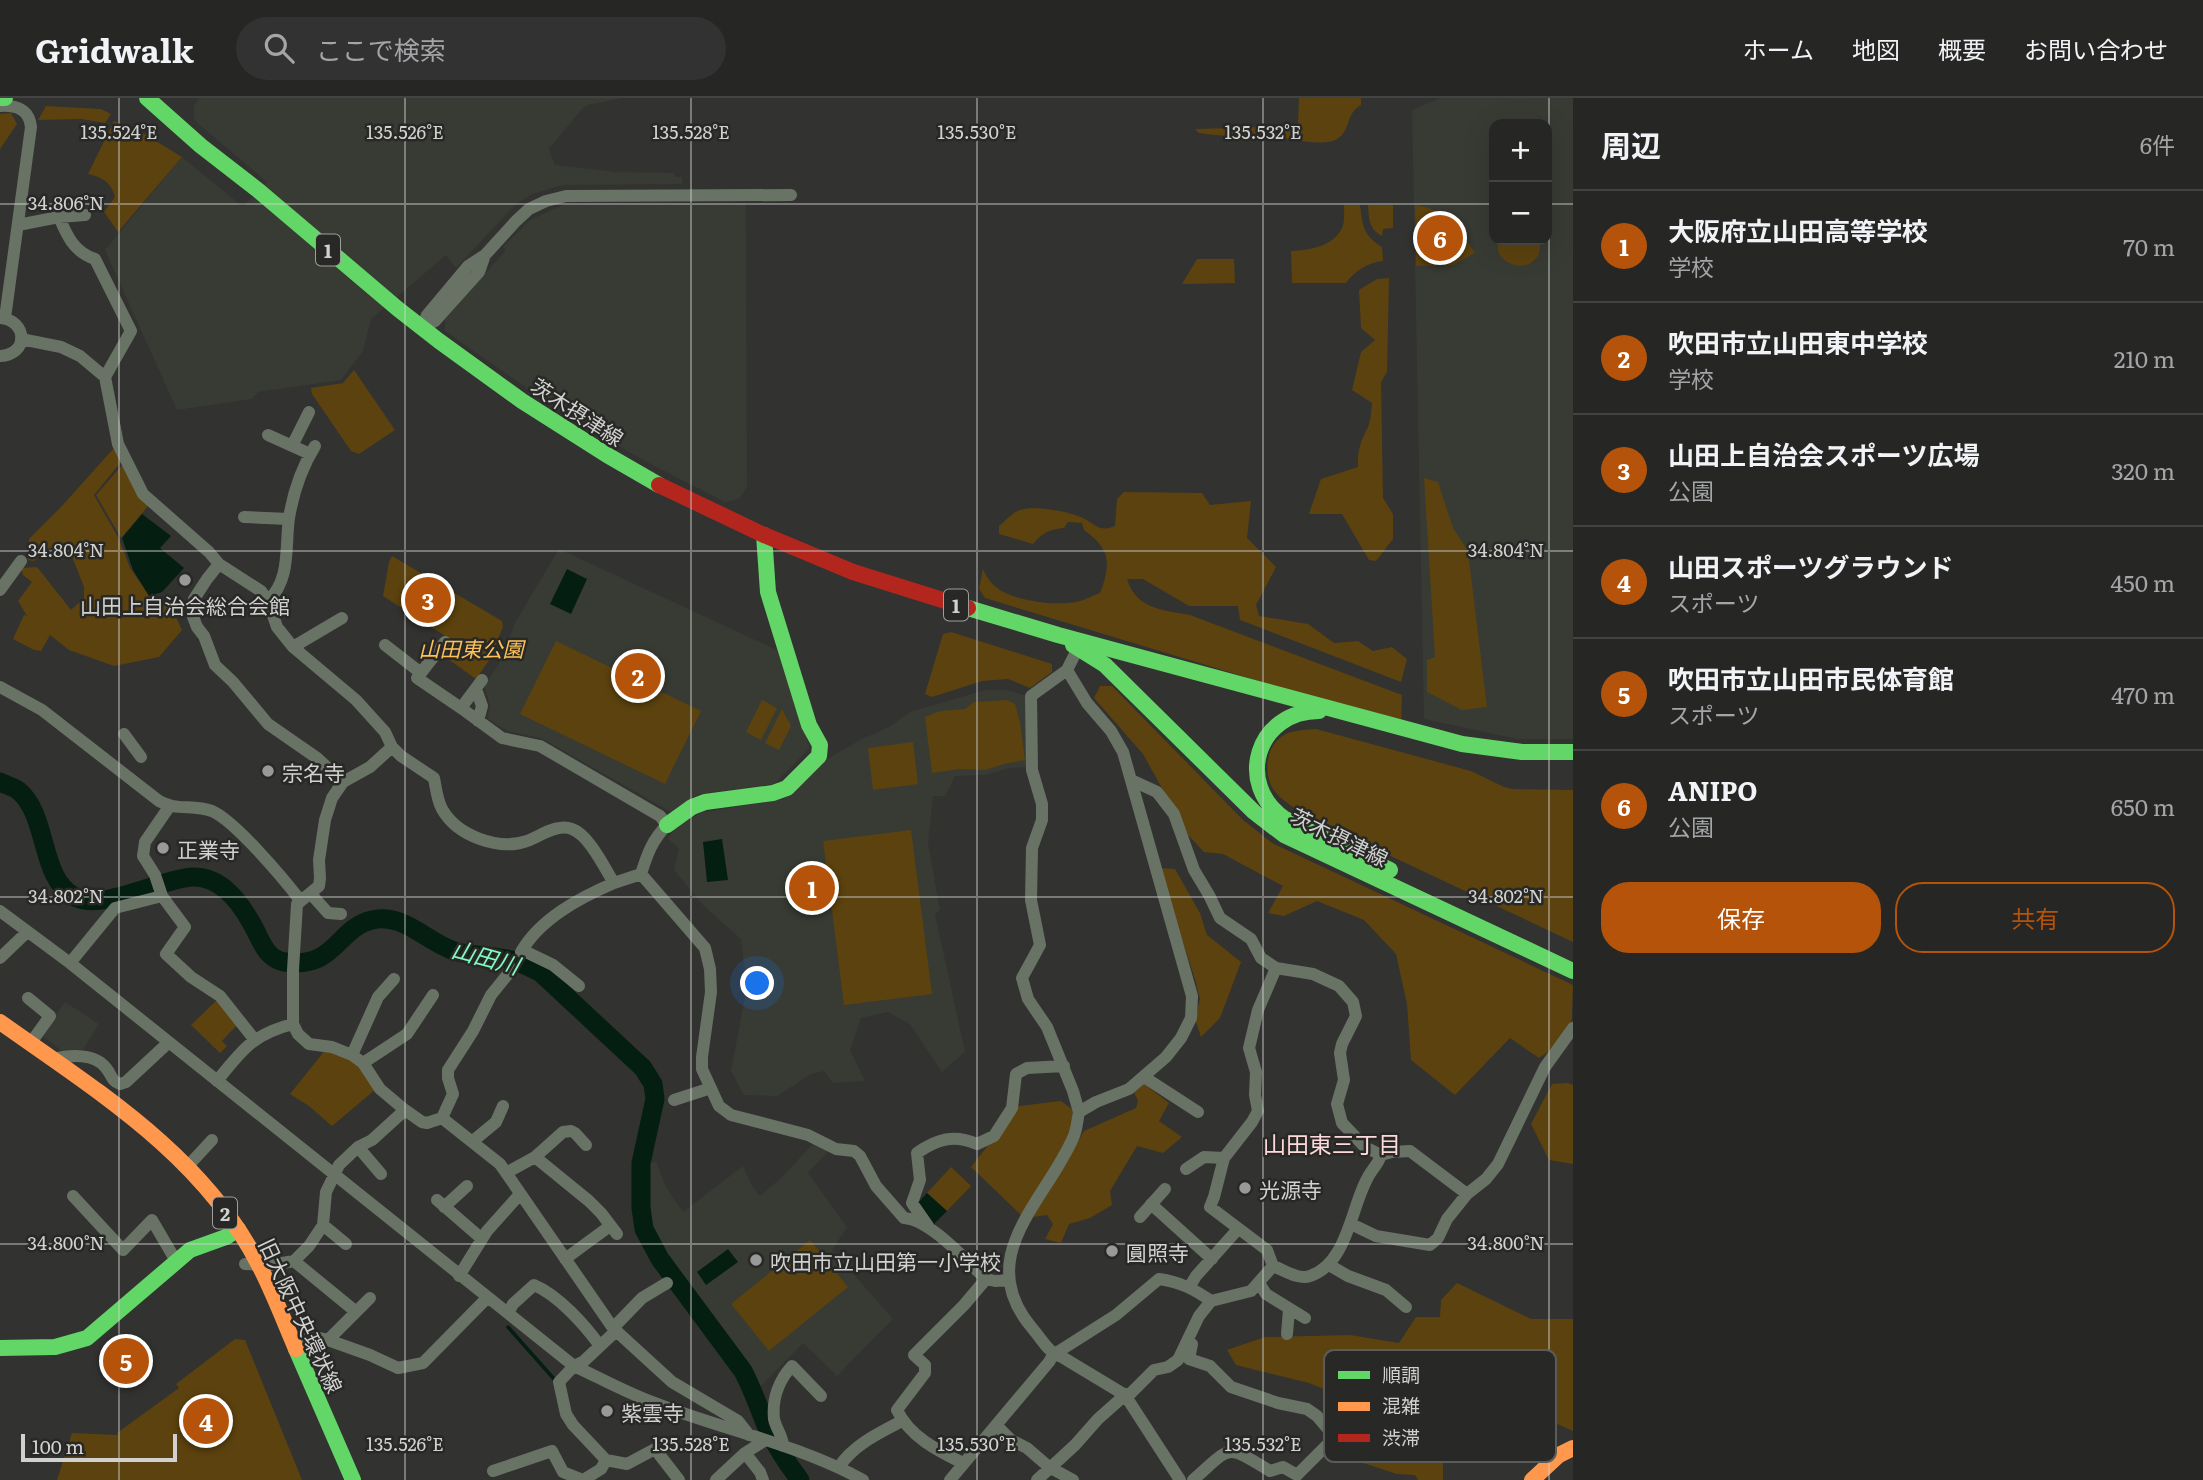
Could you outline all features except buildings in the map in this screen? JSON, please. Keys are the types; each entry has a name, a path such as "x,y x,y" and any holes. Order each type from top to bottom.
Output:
{"main road":[{"name":"茨木摂津線","path":"147,98 398,309 522,401 667,489 764,535 853,572 1058,635 1341,712 1462,744 1522,752 1573,752"},
{"path":"667,825 692,807 705,802 774,793 787,788 819,756 820,746 809,725 768,592 764,535"},
{"name":"茨木摂津線","path":"1058,635 1105,665 1254,812 1284,835 1573,971"},
{"name":"茨木摂津線","path":"1341,712 1294,712 1273,729 1259,750 1256,774 1263,796 1276,811 1293,823 1573,958"},
{"name":"旧大阪中央環状線","path":"0,1022 126,1111 160,1140 187,1167 238,1229 252,1264 293,1338 353,1480"},
{"path":"2,1352 57,1348 87,1338 190,1250 226,1237 238,1229"},
{"path":"1556,1458 1573,1448"},
{"path":"1532,1480 1551,1462"}],"street":[{"path":"0,106 18,107 30,119 18,225 2,318 15,323 21,339 16,351 0,356"},
{"path":"422,328 435,321 480,272 485,255 516,221 529,209 546,201 566,196 791,195"},
{"path":"18,225 85,215"},
{"path":"59,217 70,242 86,256 95,259 131,331 105,377"},
{"path":"21,339 61,347 80,356 105,377 118,444 144,494 219,564 261,591 268,601 277,627 293,647 356,700 385,732 392,747 401,756 434,778 441,807 450,820 485,840 508,845 569,827 583,834 614,883"},
{"path":"292,446 309,412"},
{"path":"268,435 292,446 312,450 299,482 289,519 285,570 276,594 268,601"},
{"path":"244,517 289,519"},
{"path":"0,590 21,561"},
{"path":"219,564 194,599 192,614 215,665 268,724 317,758 343,782"},
{"path":"293,647 342,618"},
{"path":"445,642 417,678 502,738 540,746 660,816 667,825 647,852 641,874"},
{"path":"385,645 398,661 421,673"},
{"path":"1078,648 1066,670 1031,695 1032,770 1042,804 1042,820 1032,848 1031,901 1040,945 1022,978 1028,999 1047,1027 1064,1066 1079,1112 1075,1135 1021,1224 1011,1251 1009,1280 1019,1308 1052,1355 1062,1357 1125,1395 1180,1480"},
{"path":"1066,670 1124,752 1192,996 1191,1018 1181,1038 1166,1057 1129,1089 1079,1112"},
{"path":"461,708 479,685 482,706 478,721"},
{"path":"0,687 41,710 169,807 201,808 220,815 305,897 328,914 341,914"},
{"path":"124,734 141,757"},
{"path":"392,747 370,767 343,782 332,798 325,820 318,886 297,904 293,1024 298,1034 309,1044 332,1047 358,1059 380,1089 405,1110 427,1123 442,1118 453,1094 448,1070 473,1031 491,995 512,969"},
{"path":"1131,780 1157,792 1174,814 1194,870 1220,918 1251,939 1260,956 1276,968 1313,974 1339,986 1353,1002 1356,1016 1340,1052 1344,1080 1337,1104 1342,1123 1365,1147 1381,1155 1410,1151 1467,1194"},
{"path":"169,807 145,842 143,856 155,875 162,896 185,927 166,954 191,977 220,996 254,1039"},
{"path":"579,986 552,965 522,951 529,938 578,899 641,874"},
{"path":"641,874 705,948 710,969 710,992 702,1069 719,1106 731,1115 808,1135 836,1149 854,1151 860,1156 876,1186 904,1218 928,1226"},
{"path":"70,963 115,908 162,896"},
{"path":"0,911 70,963 574,1366 652,1402 764,1441 784,1445 839,1467 863,1480"},
{"path":"0,958 26,932"},
{"path":"1276,968 1258,1010 1249,1048 1256,1072 1255,1095 1258,1111 1224,1158 1210,1207 1267,1250 1273,1266 1293,1275 1308,1277 1329,1265 1351,1224 1367,1179 1381,1155"},
{"path":"358,1059 378,997 394,979"},
{"path":"28,998 50,1016 30,1044"},
{"path":"358,1059 397,1036 407,1034 432,1002"},
{"path":"217,1081 254,1039 273,1029 293,1024"},
{"path":"1351,1224 1376,1236 1430,1245 1467,1194 1486,1179 1498,1164 1545,1067 1573,1028"},
{"path":"53,1059 77,1056 100,1062 108,1069 112,1079 120,1084 126,1082 169,1042"},
{"path":"1009,1280 986,1279 928,1226 912,1203 920,1180 917,1153 943,1139 963,1138 976,1144 994,1136 1012,1108 1016,1074 1027,1069 1064,1066"},
{"path":"1144,1077 1198,1112"},
{"path":"674,1100 711,1088"},
{"path":"473,1141 496,1122 503,1106"},
{"path":"252,1264 271,1265 294,1261 309,1246 323,1225 326,1192 339,1165 405,1110"},
{"path":"442,1118 500,1164 615,1330 672,1382 738,1421 749,1435"},
{"path":"506,1173 535,1157 562,1132 578,1130 586,1145"},
{"path":"187,1167 212,1140"},
{"path":"358,1147 381,1174"},
{"path":"535,1157 589,1201 614,1230 565,1259"},
{"path":"1186,1169 1203,1157 1224,1158"},
{"path":"467,1186 440,1204 482,1239"},
{"path":"1140,1217 1165,1189"},
{"path":"459,1276 482,1239 520,1194"},
{"path":"73,1196 123,1250 152,1220 176,1261"},
{"path":"1152,1204 1170,1229 1212,1258"},
{"path":"323,1225 346,1244"},
{"path":"1190,1286 1238,1229"},
{"path":"294,1261 355,1311"},
{"path":"1329,1265 1348,1276 1386,1290 1406,1307"},
{"path":"1037,1480 1048,1467 1075,1445 1098,1419 1125,1395 1131,1393 1154,1370 1168,1367 1178,1360 1199,1316 1211,1301 1251,1291 1273,1266"},
{"path":"963,1464 934,1449 902,1421 897,1410 925,1373 925,1366 914,1355 986,1279"},
{"path":"950,1480 1049,1362 1052,1355 1091,1333 1159,1279 1190,1286 1211,1301"},
{"path":"605,1470 566,1414 559,1382 574,1366 584,1361 600,1346 642,1298 667,1283"},
{"path":"1259,1283 1266,1294 1304,1318"},
{"path":"508,1313 513,1304 534,1284 552,1295 586,1326 600,1346"},
{"path":"328,1340 370,1298"},
{"path":"293,1338 312,1336 370,1355 398,1368 410,1367 422,1363 487,1298"},
{"path":"1287,1334 1289,1309"},
{"path":"1192,1333 1189,1359 1210,1366 1231,1387 1278,1404 1307,1409 1324,1424"},
{"path":"784,1445 774,1422 775,1398 782,1377 792,1366 821,1396"},
{"path":"839,1467 846,1457 876,1434 902,1421"},
{"path":"996,1425 1011,1440 1027,1448 1048,1467 1073,1480"},
{"path":"716,1480 764,1441"},
{"path":"1193,1480 1231,1450 1270,1471 1283,1467 1297,1475 1324,1448"},
{"path":"493,1471 519,1456 552,1451 554,1466 583,1480 627,1464 656,1449 678,1480"},
{"path":"746,1453 761,1472 763,1480"}],"shaded area":[{"path":"199,98 622,98 588,105 582,109 549,149 555,165 615,172 674,173 674,177 682,177 682,184 563,185 532,194 515,205 456,268 446,255 371,319 363,351 341,380 258,392 252,399 177,410 105,250 182,157 243,207 267,182 194,120 194,106"},
{"path":"1440,98 1573,98 1573,739 1517,739 1424,719 1412,110"},
{"path":"746,204 747,487 739,499 725,502 643,460 564,414 445,331 445,319 506,250 503,247 530,220 563,205"},
{"path":"142,514 171,536 160,548 184,568 162,592 149,596 133,570 122,538"},
{"path":"559,549 777,650 810,748 774,784 698,794 671,812 541,738 507,731 488,719 490,705 484,686 498,665 516,621"},
{"path":"567,569 587,579 571,614 550,604"},
{"path":"985,690 1007,690 1027,696 1028,767 1009,768 986,775 955,776 945,796 933,796 928,843 940,910 935,914 965,1052 942,1072 910,1024 888,1012 861,1018 850,1050 865,1081 833,1083 824,1071 811,1074 777,1096 744,1095 731,1071 747,987 741,939 703,905 674,870 679,848 668,839 674,829 700,813 784,799 824,761 889,727 910,712"},
{"path":"722,839 728,880 707,882 703,842"},
{"path":"65,1002 99,1024 81,1053 65,1053 41,1035"},
{"name":"吹田市立山田第一小学校","path":"815,1142 830,1149 808,1173 847,1227 832,1250 893,1319 837,1376 803,1343 759,1388 677,1270 651,1227 646,1206 648,1163 656,1162 666,1187 683,1212 743,1166 753,1188 760,1196"},
{"path":"927,1193 947,1211 933,1225 917,1204"},
{"path":"728,1249 738,1262 706,1285 697,1272"}],"green space":[{"path":"1299,98 1361,98 1361,105 1352,113 1341,136 1331,141 1217,135 1199,133 1195,129 1298,126"},
{"path":"46,106 101,109 111,114 105,123 81,119 38,120"},
{"path":"11,113 17,124 0,149 0,114"},
{"path":"114,121 141,132 182,157 118,232 104,212 115,197 111,188 102,179 88,174"},
{"path":"1344,205 1360,205 1365,230 1382,247 1383,261 1362,268 1346,283 1292,283 1291,251 1313,248 1333,239 1343,226"},
{"path":"1368,205 1393,205 1393,228 1383,229 1382,236 1374,230"},
{"path":"1415,205 1435,211 1451,222 1475,253 1453,265 1416,266"},
{"path":"1498,245 1540,245 1539,253 1531,263 1517,266 1504,260"},
{"path":"1197,259 1234,259 1235,283 1182,284"},
{"path":"1389,278 1387,372 1381,382 1383,498 1393,514 1393,539 1376,561 1369,560 1342,514 1309,514 1321,479 1358,467 1361,441 1370,422 1372,403 1352,390 1361,352 1375,340 1361,328 1359,290 1377,279"},
{"path":"354,370 395,430 359,454 351,451 312,394 311,388 343,383"},
{"path":"114,448 121,462 94,495 119,539 130,568 151,598 168,601 182,630 159,657 114,666 69,650 50,635 41,651 13,639 24,615 27,616 18,601 32,582 23,575 21,568 37,567 71,610 84,598 84,587 68,546 49,548 34,561 28,560 29,539"},
{"path":"123,464 149,505 121,538 96,495"},
{"path":"1424,478 1438,482 1453,528 1468,551 1487,707 1462,710 1427,692 1427,660 1435,657"},
{"path":"1124,492 1202,493 1210,505 1251,501 1247,538 1276,567 1256,605 1259,616 1308,624 1334,643 1358,641 1373,651 1392,647 1407,659 1401,682 1240,620 1238,606 1189,606 1143,579 1127,579 1131,589 1137,597 1152,606 1190,615 1402,695 1401,724 985,598 979,589 983,569 990,581 1000,590 1028,600 1072,603 1100,593 1106,574 1106,558 1099,544 1084,530 1082,523 1068,522 1064,528 1047,532 1033,544 999,534 999,526 1017,511 1035,508 1071,514 1099,527 1110,528 1115,526 1117,499"},
{"name":"山田東公園","path":"392,556 502,621 503,627 488,662 476,679 441,654 450,639 383,596"},
{"path":"951,632 1052,664 1052,672 1030,688 1008,679 982,681 932,697 925,694 943,634"},
{"path":"556,641 701,711 665,784 520,714"},
{"path":"1100,686 1112,686 1242,819 1272,843 1573,985 1571,1037 1539,1058 1510,1038 1455,1095 1411,1060 1407,1004 1396,954 1364,920 1317,901 1284,916 1268,913 1283,886 1223,854 1204,852 1188,835 1143,754 1094,698"},
{"path":"762,700 777,708 761,740 746,732"},
{"path":"1007,700 1015,704 1025,760 985,770 959,769 932,773 925,717 940,711 965,709 974,702"},
{"path":"782,709 791,726 779,750 765,743"},
{"path":"1316,729 1471,771 1512,789 1573,790 1573,942 1308,817 1285,801 1273,789 1268,775 1268,760 1273,745 1284,735"},
{"path":"913,742 918,784 873,790 868,748"},
{"path":"911,830 932,994 844,1005 823,841"},
{"path":"1159,868 1175,869 1200,913 1207,935 1241,962 1220,1018 1201,1037 1195,1019 1200,999"},
{"path":"218,999 239,1023 222,1041 227,1046 220,1053 191,1025"},
{"path":"326,1049 361,1066 376,1089 332,1126 290,1094"},
{"path":"1143,1083 1169,1103 1159,1121 1182,1137 1163,1153 1137,1146 1110,1191 1112,1205 1090,1218 1069,1224 1061,1243 1045,1239 1053,1224 1047,1215 1033,1217 1084,1131 1136,1108 1138,1101 1134,1092"},
{"path":"1552,1084 1573,1085 1573,1164 1549,1160 1531,1124"},
{"path":"1061,1101 1073,1110 1070,1133 1021,1215 971,1167 1019,1106"},
{"path":"951,1167 971,1186 947,1211 927,1193"},
{"path":"810,1240 848,1287 769,1351 731,1304"},
{"path":"1457,1283 1531,1319 1573,1319 1573,1431 1556,1423 1556,1350 1324,1350 1324,1389 1236,1365 1227,1350 1265,1337 1350,1335 1399,1343 1416,1317 1440,1317 1441,1300"},
{"path":"235,1339 245,1340 302,1480 57,1480 72,1433 118,1435 117,1433 179,1388 176,1384"},
{"path":"1443,1462 1443,1480 1418,1480 1415,1475 1397,1474 1363,1463"}],"waterway":[{"name":"山田川","path":"0,782 19,791 29,802 55,876 63,888 75,897 86,900 116,898 180,879 203,878 229,892 247,916 264,948 273,957 285,962 302,963 315,960 335,947 360,924 383,919 404,924 454,951 511,960 541,973 643,1068 653,1084 655,1099 641,1163 644,1229 660,1259 743,1371 772,1438 800,1480"},
{"path":"508,1327 554,1379"}],"traffic: fast":[{"path":"0,98 5,98"},
{"path":"147,98 201,146 439,341 522,401 659,485"},
{"path":"667,825 692,807 705,802 773,793 787,788 819,756 820,745 809,725 768,592 764,535"},
{"path":"968,608 1058,635 1462,744 1522,752 1573,752"},
{"path":"1073,645 1105,665 1254,812 1284,835 1573,971"},
{"path":"1319,711 1298,714 1280,723 1268,736 1260,752 1257,769 1260,787 1269,804 1285,819 1390,870"},
{"path":"0,1348 55,1347 87,1338 190,1250 226,1237 238,1229"},
{"path":"296,1349 353,1480"}],"traffic: slow":[{"path":"0,1022 145,1128 209,1190 236,1226 259,1265 296,1349"},
{"path":"1556,1458 1573,1448"},
{"path":"1532,1480 1551,1462"}],"traffic: jam":[{"path":"659,485 764,535 853,572 968,608"}],"place":[{"name":"ANIPO","path":"1440,238"},
{"name":"山田上自治会総合会館","path":"185,580"},
{"name":"山田上自治会スポーツ広場","path":"428,600"},
{"name":"吹田市立山田東中学校","path":"638,676"},
{"name":"宗名寺","path":"268,771"},
{"name":"正業寺","path":"163,848"},
{"name":"大阪府立山田高等学校","path":"812,888"},
{"name":"光源寺","path":"1245,1188"},
{"name":"圓照寺","path":"1112,1251"},
{"name":"吹田市立山田第一小学校","path":"756,1260"},
{"name":"吹田市立山田市民体育館","path":"126,1361"},
{"name":"紫雲寺","path":"607,1411"},
{"name":"山田スポーツグラウンド","path":"206,1421"}],"district":[{"name":"山田東三丁目","path":"1332,1143"}]}
